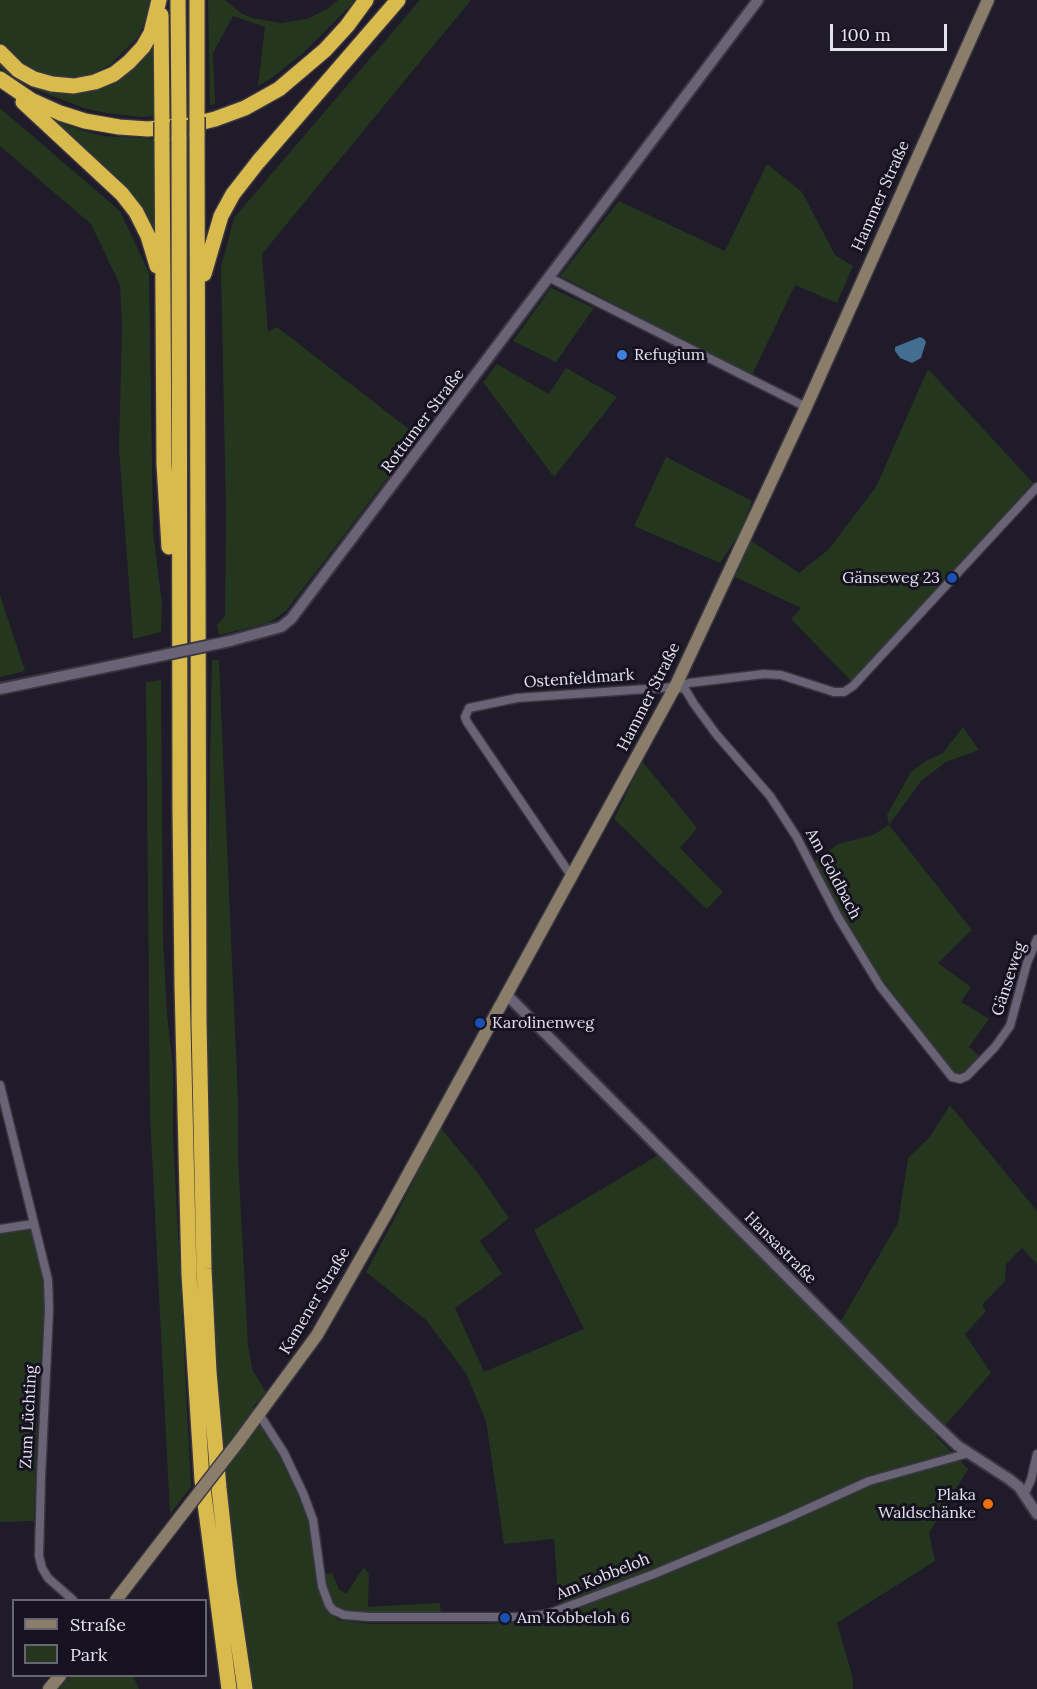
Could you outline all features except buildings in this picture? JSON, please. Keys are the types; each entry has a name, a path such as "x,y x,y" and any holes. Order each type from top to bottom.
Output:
{"highway":[{"path":"0,52 18,70 52,84 74,86 95,82 114,74 143,47 151,33 160,0"},
{"path":"160,0 164,464 172,570 178,613"},
{"path":"178,0 178,613 182,985 189,1275 202,1480 229,1689"},
{"path":"197,0 199,1012 204,1269 209,1372 219,1488 230,1590 245,1689"},
{"path":"0,80 31,100 85,121 148,129 191,125 245,108 279,89 325,50 366,0"},
{"path":"198,297 221,216 233,194 398,0"},
{"path":"0,80 105,176 136,212 148,236 156,265 162,304"}],"main road":[{"name":"Hammer Straße","path":"507,995 675,687 806,407 988,0"},
{"name":"Kamener Straße","path":"117,1599 239,1441 317,1335 507,995"},
{"path":"50,1689 59,1677"}],"street":[{"name":"Rottumer Straße","path":"0,689 230,641 281,627 291,619 758,0"},
{"path":"550,278 806,407"},
{"name":"Ostenfeldmark","path":"572,877 467,722 466,712 470,708 517,698 675,687 689,683 764,674 781,675 834,692 844,692 853,686 1037,487"},
{"name":"Am Goldbach","path":"675,687 685,689 716,734 770,796 796,836 838,917 880,986 951,1077 960,1079"},
{"name":"Gänseweg","path":"960,1079 967,1076 995,1047 1010,1026 1027,963 1037,939"},
{"name":"Hansastraße","path":"507,995 918,1408 958,1446 1009,1479 1025,1493 1037,1514"},
{"name":"Zum Lüchting","path":"0,1085 48,1280 49,1310 40,1477 39,1556 48,1578 72,1599"},
{"path":"0,1229 33,1224"},
{"name":"Am Kobbeloh","path":"259,1414 284,1453 313,1520 322,1586 329,1605 333,1610 344,1615 369,1617 526,1617 548,1614 783,1520 869,1480 969,1453"},
{"path":"1025,1493 1031,1480 1037,1454"}],"green space":[{"path":"0,0 150,0 138,37 110,65 90,75 63,78 40,74 28,68 2,45 0,41"},
{"path":"208,0 225,0 241,13 252,18 281,23 307,19 327,9 338,0 356,0 302,54 258,86 265,27 233,16 213,53 215,104 210,105"},
{"path":"420,0 471,0 262,254 268,332 277,327 419,437 286,611 269,623 219,635 217,625 225,616 226,514 221,267 234,218"},
{"path":"156,39 154,116 140,117 84,108 29,87 0,68 0,61 90,90 104,87 118,79"},
{"path":"0,108 120,211 149,273 153,532 162,604 161,632 133,639 119,449 122,325 120,285 91,224 0,146"},
{"path":"49,118 104,136 156,139 158,242 145,217 121,182"},
{"path":"767,164 802,192 835,255 853,266 837,303 795,285 752,375 560,276 619,201 725,251"},
{"path":"551,288 594,308 556,362 513,341"},
{"path":"497,364 549,394 566,368 617,397 554,477 483,382"},
{"path":"928,369 1033,483 852,682 791,619 801,608 735,577 750,540 799,573 828,550 876,487"},
{"path":"666,457 752,501 740,533 720,563 634,526"},
{"path":"0,595 25,671 0,677"},
{"path":"212,660 219,660 238,1100 238,1158 248,1345 252,1369 266,1392 253,1407 304,1502 313,1535 321,1596 338,1620 372,1624 485,1624 537,1621 550,1620 559,1607 554,1539 504,1544 486,1421 466,1373 426,1320 366,1272 440,1127 477,1172 509,1218 480,1241 502,1274 455,1308 484,1372 584,1329 534,1230 660,1154 835,1331 898,1223 908,1158 929,1138 950,1105 1037,1211 1037,1264 1022,1248 1006,1264 1005,1281 982,1305 986,1311 965,1334 991,1373 936,1436 968,1469 929,1533 935,1561 837,1623 852,1675 853,1689 251,1689 222,1475 209,1229 206,975"},
{"path":"161,680 163,939 167,1015 173,1068 173,1136 191,1487 170,1514 150,1114 146,682"},
{"path":"963,727 979,750 946,762 921,781 889,825 887,815 911,772 926,761 943,753"},
{"path":"642,761 697,828 680,848 723,892 707,909 614,819"},
{"path":"889,825 972,930 938,963 971,987 961,1002 989,1019 969,1047 980,1057 964,1074 955,1074 871,965 840,915 814,862 838,844 873,835"},
{"path":"30,1228 40,1264 45,1299 38,1398 34,1521 0,1522 0,1234"},
{"path":"364,1567 369,1575 368,1607 440,1603 441,1615 358,1614 346,1612 337,1607 332,1603 329,1595 325,1574 332,1573 339,1589 346,1594"},
{"path":"69,1677 133,1677 139,1689 59,1689"}],"water":[{"path":"920,337 926,342 921,358 912,363 900,358 895,347"}],"place":[{"name":"Refugium","path":"622,355"},
{"name":"Gänseweg 23","path":"952,578"},
{"name":"Karolinenweg","path":"480,1023"},
{"name":"Plaka Waldschänke","path":"988,1504"},
{"name":"Am Kobbeloh 6","path":"505,1618"}]}
